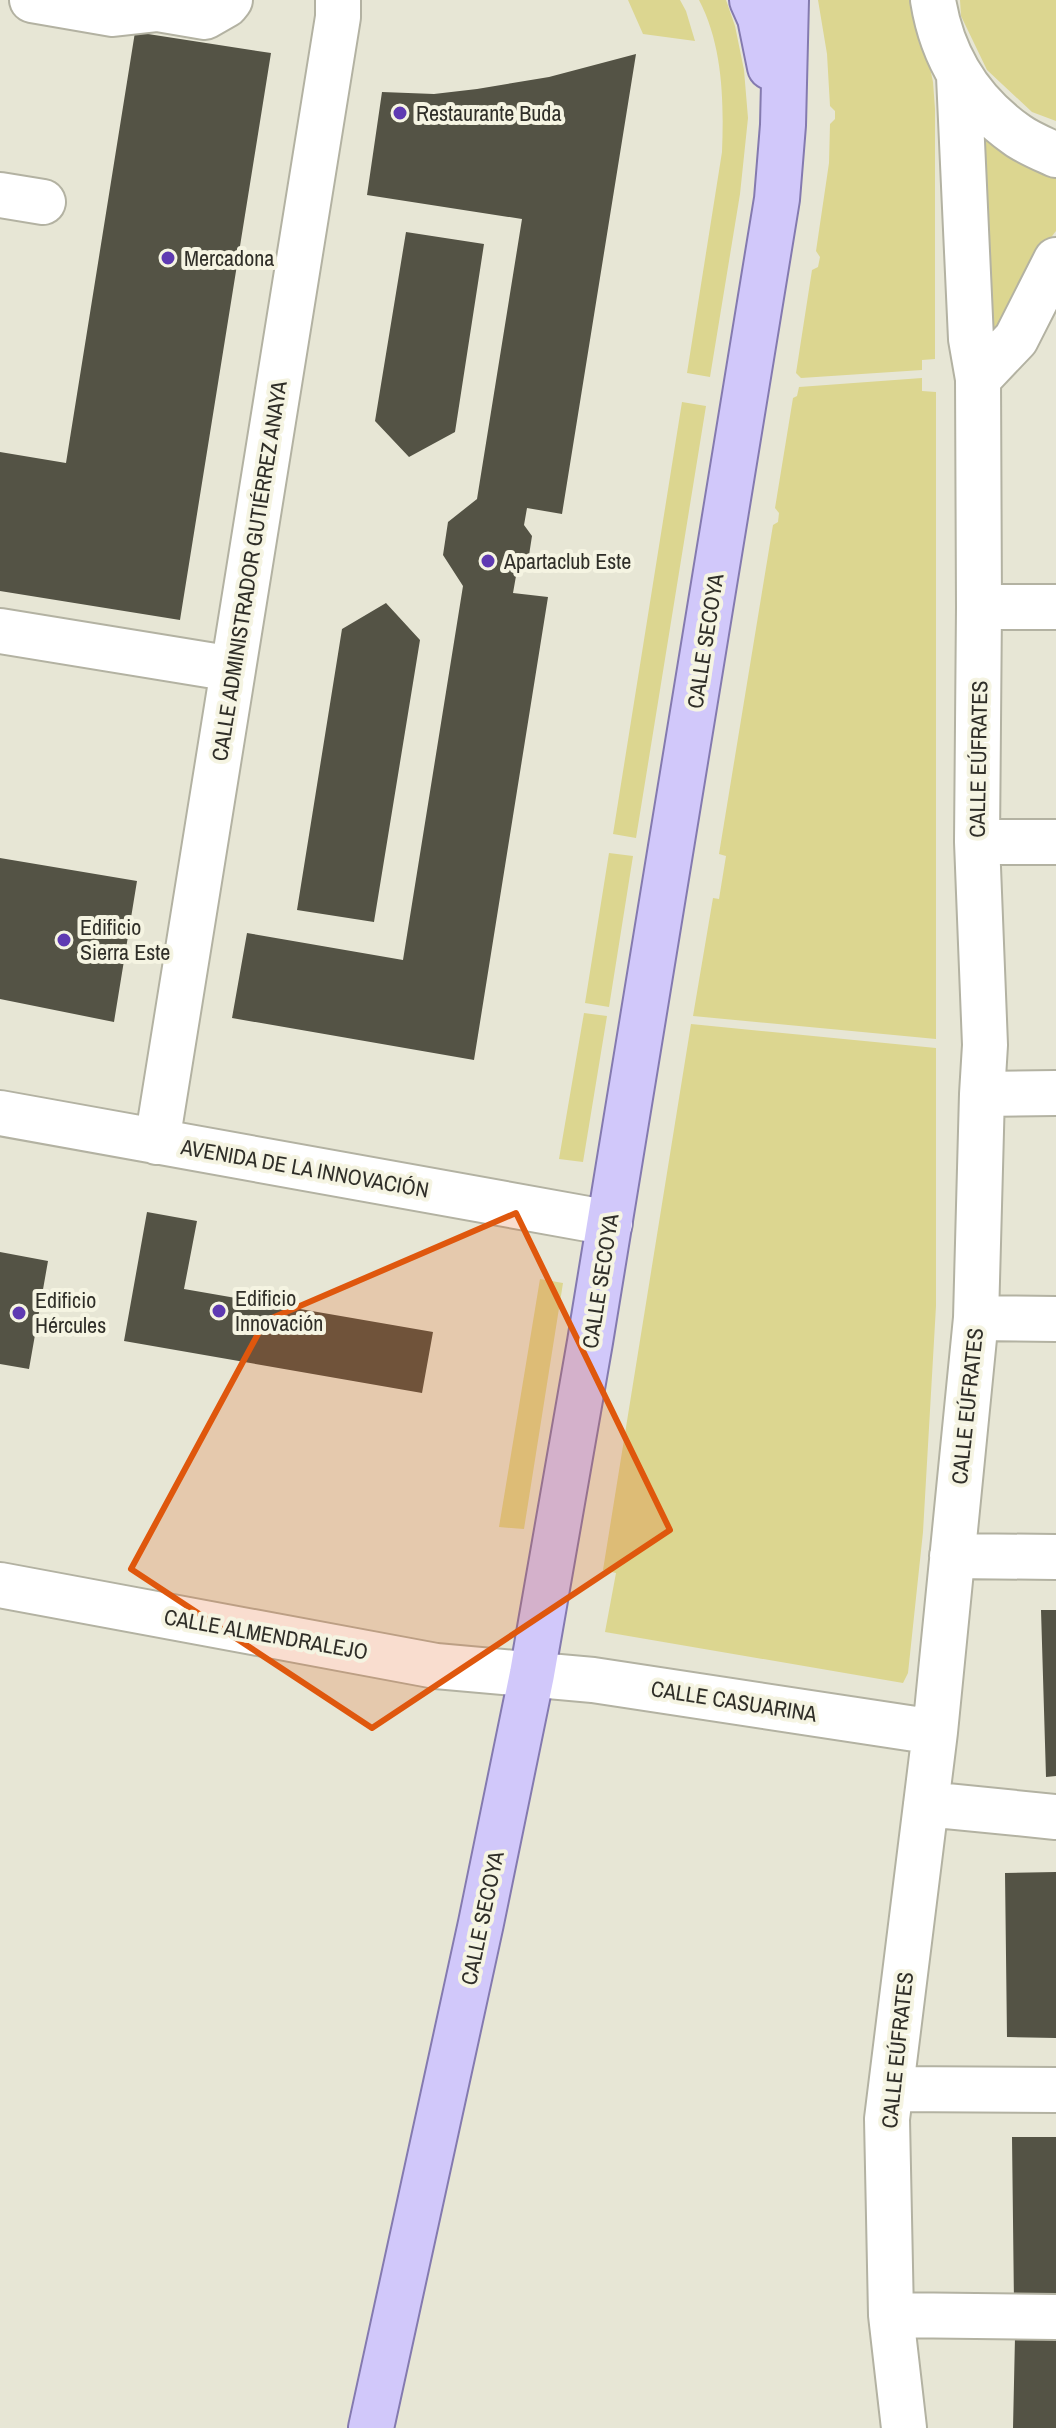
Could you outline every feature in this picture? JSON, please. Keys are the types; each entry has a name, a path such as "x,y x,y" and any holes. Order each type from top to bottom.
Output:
{"main road":[{"path":"752,0 760,18 783,125"},
{"path":"783,125 786,0"},
{"name":"CALLE SECOYA","path":"371,2428 532,1674 610,1223 777,199 783,125"}],"street":[{"path":"32,0 113,14 145,5 205,17 230,0"},
{"name":"CALLE ADMINISTRADOR GUTIÉRREZ ANAYA","path":"157,1142 333,48 338,0"},
{"path":"933,0 946,50 959,76 985,110 1019,137 1056,155"},
{"name":"CALLE EÚFRATES","path":"904,2428 891,2315 887,2119 935,1732 976,1318 985,1045 977,842 978,379 971,339 959,76"},
{"path":"0,195 43,202"},
{"path":"978,379 1036,339 1056,260"},
{"path":"979,607 1056,607"},
{"path":"0,631 233,669"},
{"path":"977,842 1056,842"},
{"path":"982,1094 1056,1093"},
{"name":"AVENIDA DE LA INNOVACIÓN","path":"0,1113 610,1223"},
{"path":"976,1318 1056,1319"},
{"path":"952,1556 1056,1557"},
{"name":"CALLE ALMENDRALEJO","path":"0,1585 436,1666 532,1674"},
{"name":"CALLE CASUARINA","path":"532,1674 593,1680 935,1732"},
{"path":"926,1804 1056,1817"},
{"path":"891,2089 1056,2090"},
{"path":"891,2315 1056,2317"}],"highlighted area":[{"path":"516,1213 670,1530 372,1728 131,1569 265,1321"}],"shaded area":[{"path":"628,0 680,0 695,41 643,34"},
{"path":"699,0 726,0 744,70 748,118 740,194 710,377 687,373 722,152 720,74 713,36"},
{"path":"818,0 916,0 933,82 935,109 935,359 922,360 922,370 801,378 796,373 812,270 818,267 820,257 816,251 829,163 830,124 835,119 835,111 830,106 827,54"},
{"path":"960,0 1056,0 1056,121 1032,112 987,70 961,16"},
{"path":"989,140 1056,174 1056,231 1016,291 991,344 982,141"},
{"path":"922,378 922,391 936,392 936,1039 693,1016 713,898 719,899 726,856 719,854 773,525 778,522 779,513 775,508 793,398 797,396 799,387"},
{"path":"682,402 706,406 636,838 613,834"},
{"path":"609,853 633,856 609,1007 585,1003"},
{"path":"584,1013 607,1016 583,1162 559,1159"},
{"path":"691,1024 936,1048 936,1306 923,1532 908,1673 903,1683 605,1632 616,1573 603,1570"},
{"path":"540,1279 563,1283 524,1529 499,1527"}],"building":[{"name":"Mercadona","path":"135,32 271,53 180,620 0,591 0,452 66,463"},
{"name":"Apartaclub Este","path":"636,54 562,514 527,508 524,525 532,536 527,568 516,576 513,593 548,597 474,1060 232,1018 247,933 403,960 463,586 443,555 448,522 477,499 522,219 367,195 382,92 434,94 477,89 549,77"},
{"path":"406,232 484,244 455,432 409,457 375,421"},
{"path":"386,603 420,640 374,922 297,910 342,629"},
{"name":"Edificio Sierra Este","path":"0,858 137,881 114,1022 0,999"},
{"name":"Edificio Innovación","path":"147,1212 197,1221 184,1289 433,1332 422,1393 124,1341"},
{"name":"Edificio Hércules","path":"0,1252 48,1261 29,1369 0,1364"},
{"path":"1041,1610 1056,1610 1056,1776 1046,1777"},
{"path":"1056,1872 1056,2038 1007,2037 1005,1873"},
{"path":"1012,2137 1056,2137 1056,2304 1014,2304"},
{"path":"1015,2337 1056,2338 1056,2428 1013,2428"}],"place":[{"name":"Restaurante Buda","path":"400,113"},
{"name":"Mercadona","path":"168,258"},
{"name":"Apartaclub Este","path":"488,561"},
{"name":"Edificio Sierra Este","path":"64,940"},
{"name":"Edificio Innovación","path":"219,1311"},
{"name":"Edificio Hércules","path":"19,1313"}]}
